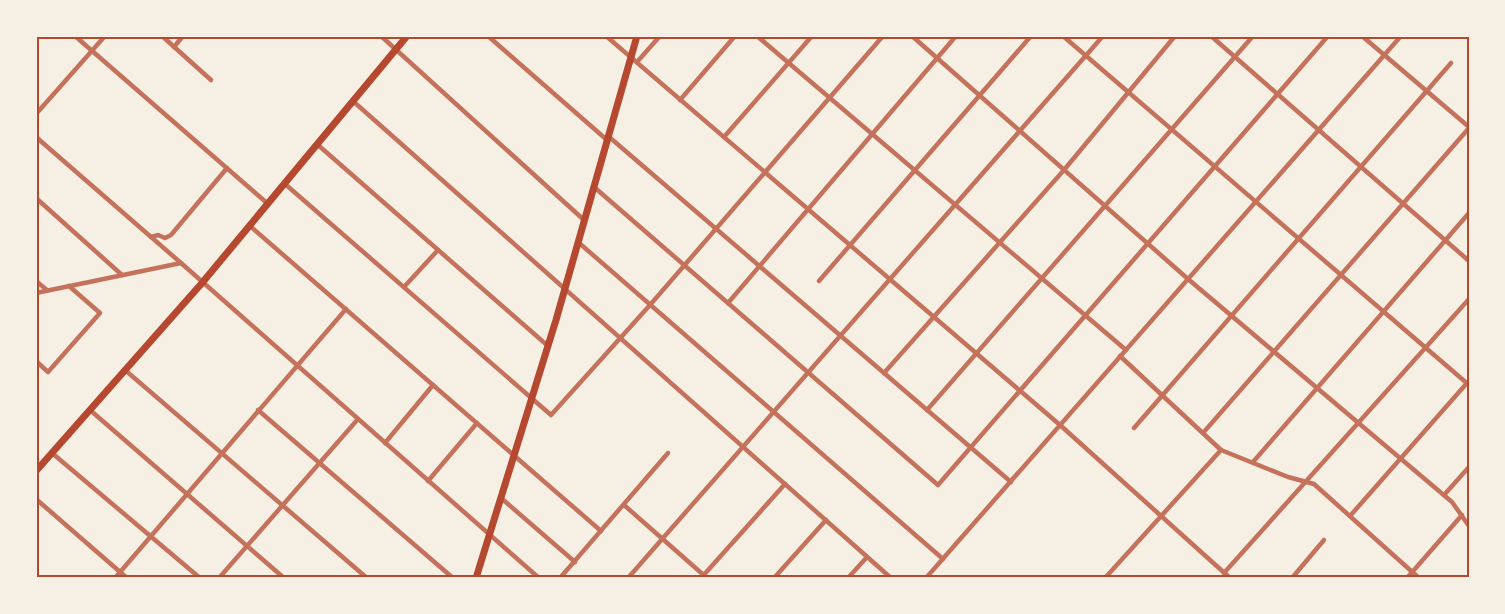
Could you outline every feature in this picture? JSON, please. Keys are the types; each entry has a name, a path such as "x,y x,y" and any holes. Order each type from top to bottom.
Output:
{"main road":[{"path":"36,471 250,226 407,36"},
{"path":"476,578 565,289 633,60 637,36"}],"street":[{"path":"75,36 268,204"},
{"path":"36,114 105,36"},
{"path":"162,36 211,80"},
{"path":"174,47 183,36"},
{"path":"381,36 584,220"},
{"path":"488,36 1011,482"},
{"path":"606,36 1020,390 1230,578"},
{"path":"633,60 660,36"},
{"path":"680,100 735,36"},
{"path":"758,36 1126,350"},
{"path":"724,137 812,36"},
{"path":"285,184 551,415 717,229 883,36"},
{"path":"912,36 1188,279 1444,495 1469,526"},
{"path":"728,303 956,36"},
{"path":"819,281 981,97 1031,36"},
{"path":"1063,36 1468,383 1350,516"},
{"path":"628,578 1103,36"},
{"path":"884,373 1064,170 1175,36"},
{"path":"1211,36 1469,261"},
{"path":"927,410 1253,36"},
{"path":"594,187 938,484 1328,36"},
{"path":"1203,433 1469,127 1362,36"},
{"path":"926,578 1401,36"},
{"path":"1134,428 1451,63"},
{"path":"354,102 891,578"},
{"path":"36,137 539,578"},
{"path":"318,145 548,346"},
{"path":"151,237 158,235 165,238 171,235 227,168"},
{"path":"36,198 122,275"},
{"path":"1253,462 1382,310 1469,213"},
{"path":"250,226 601,531"},
{"path":"578,242 943,559"},
{"path":"404,287 438,250"},
{"path":"36,292 183,265"},
{"path":"36,281 47,290"},
{"path":"36,361 48,372 100,313 69,286"},
{"path":"1224,573 1469,299"},
{"path":"115,578 346,309"},
{"path":"1120,356 1221,450 1314,484 1419,578"},
{"path":"126,370 367,578"},
{"path":"385,443 434,386"},
{"path":"90,410 284,578"},
{"path":"258,410 453,578"},
{"path":"219,578 358,419"},
{"path":"428,481 477,423"},
{"path":"1105,578 1221,450"},
{"path":"52,453 200,578"},
{"path":"561,578 668,453"},
{"path":"1444,495 1469,467"},
{"path":"624,505 704,577 785,484"},
{"path":"501,498 574,562"},
{"path":"36,500 127,578"},
{"path":"1407,578 1462,515"},
{"path":"774,578 826,520"},
{"path":"1292,578 1324,540"},
{"path":"848,578 867,557"}]}
